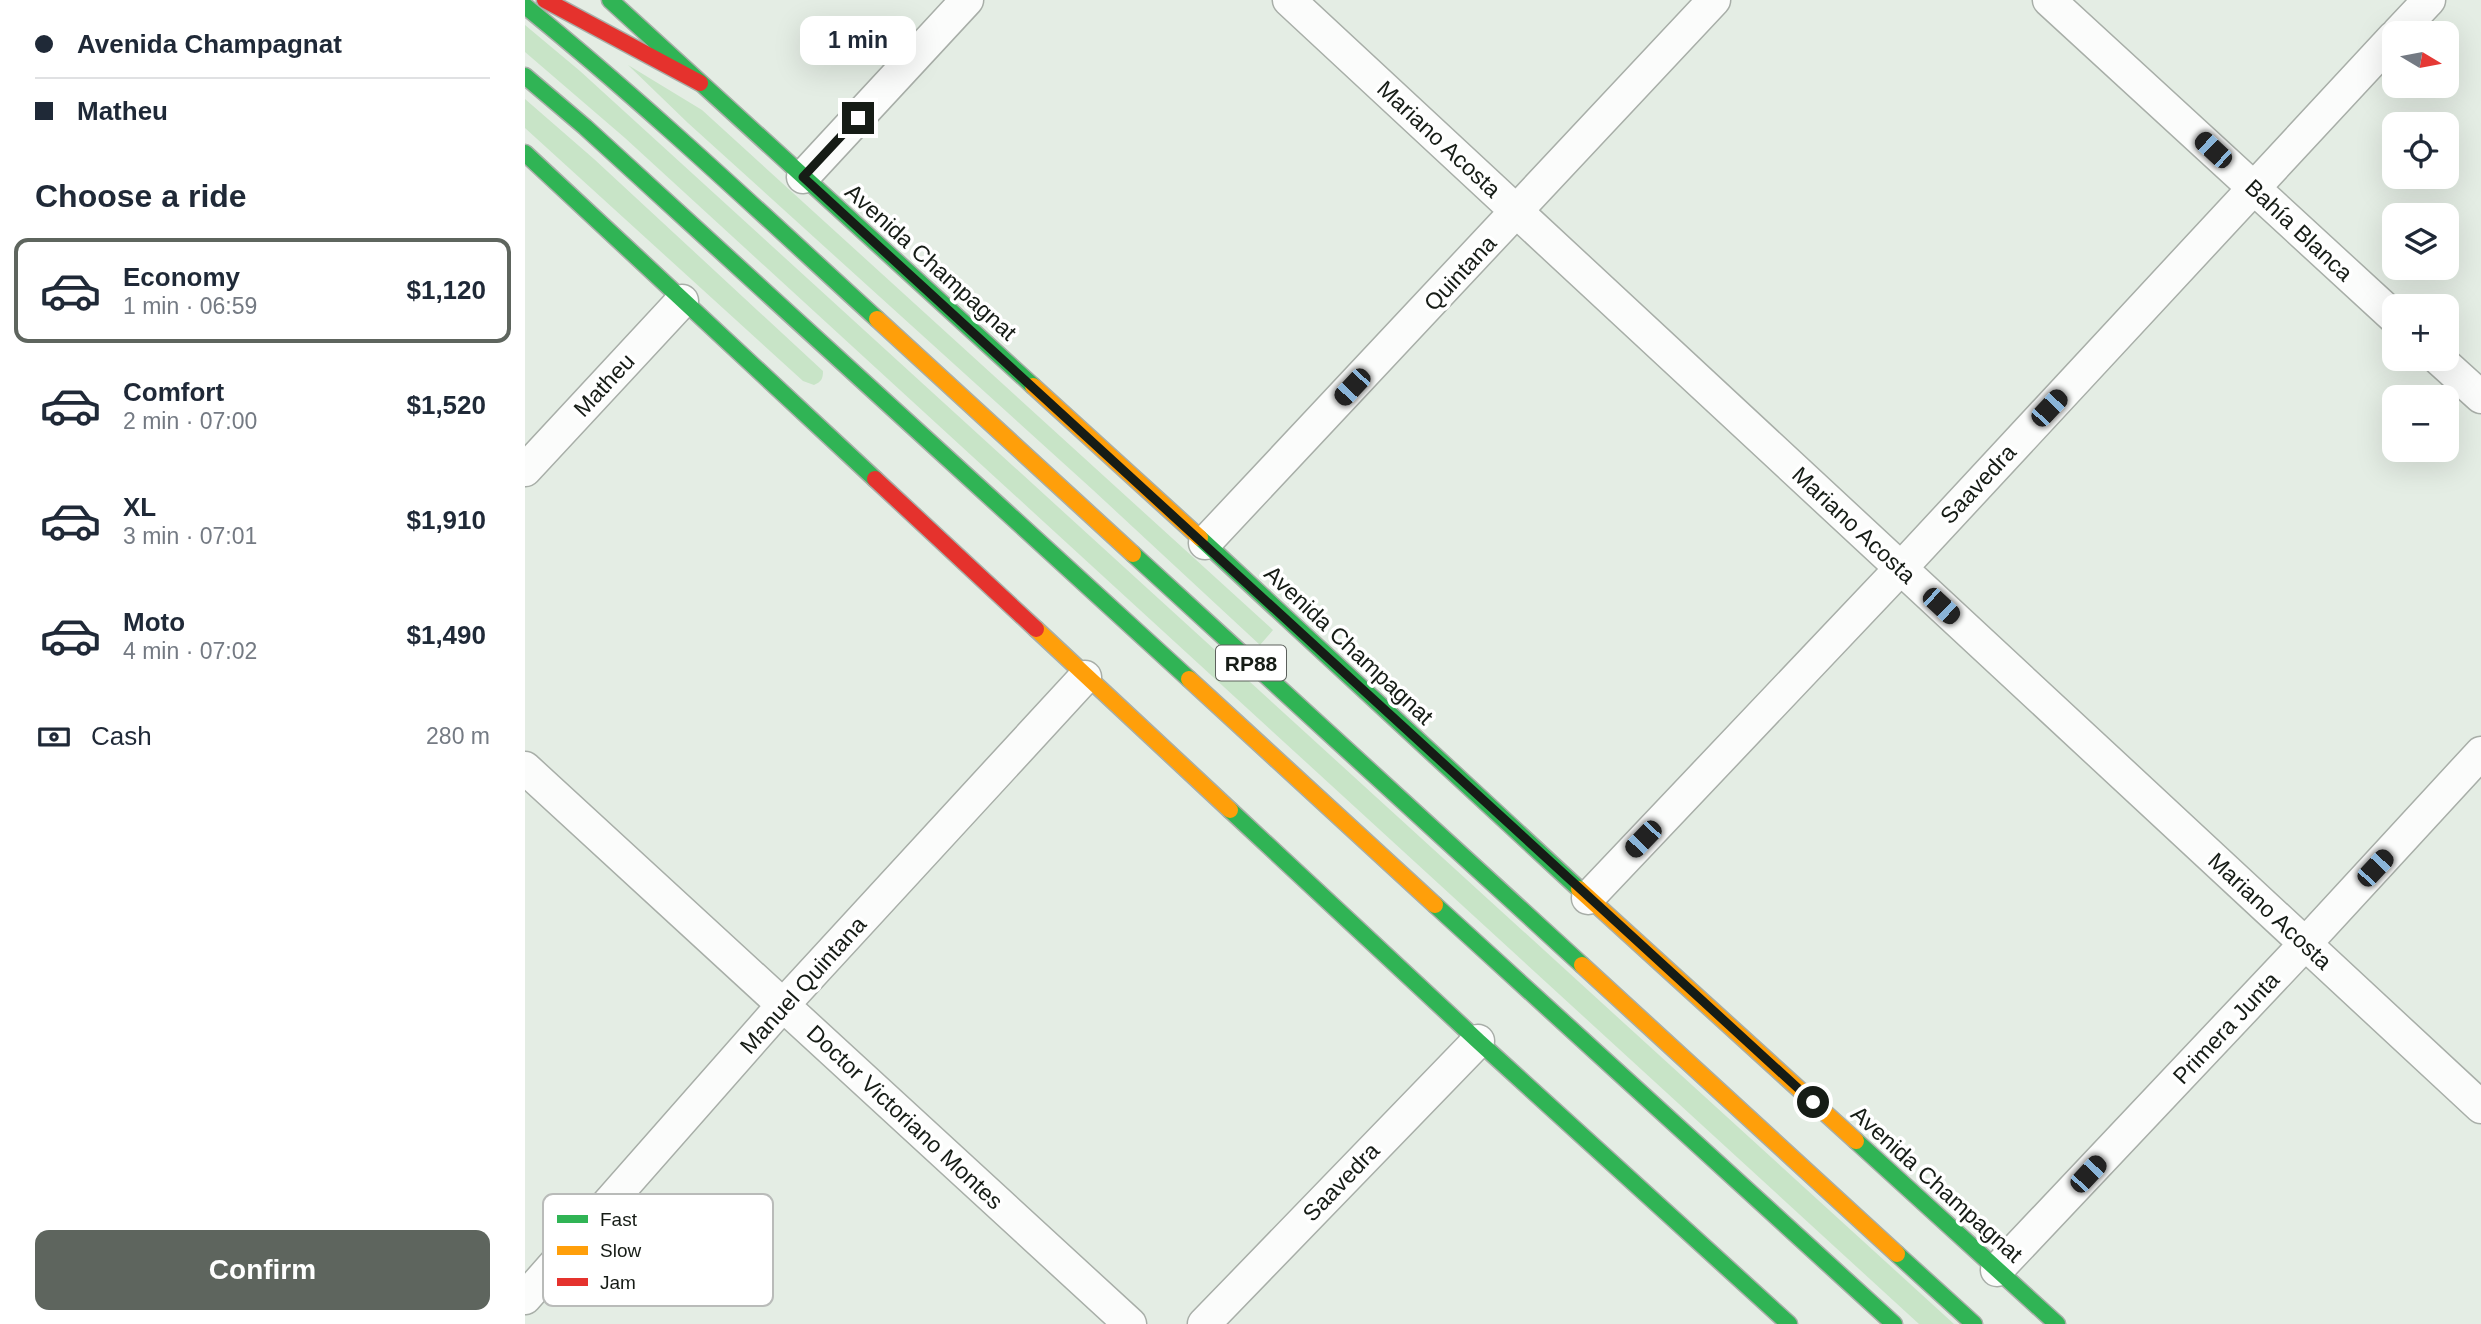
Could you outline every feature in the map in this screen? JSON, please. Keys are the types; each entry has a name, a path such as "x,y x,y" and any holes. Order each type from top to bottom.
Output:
{"main road":[{"path":"545,0 700,83"},
{"name":"Avenida Champagnat","path":"610,0 1205,543 1588,898 2057,1324"},
{"name":"RP88","path":"525,6 590,59 687,145 1974,1324"},
{"name":"RP88","path":"525,76 585,127 1893,1324"},
{"path":"525,153 1085,677 1789,1324"}],"street":[{"path":"803,177 967,0"},
{"name":"Mariano Acosta","path":"1289,0 2481,1107"},
{"name":"Quintana","path":"1205,543 1714,0"},
{"name":"Bahía Blanca","path":"2049,0 2382,306"},
{"path":"2409,21 2429,0"},
{"name":"Saavedra","path":"1588,898 1901,568 2382,50"},
{"name":"Matheu","path":"525,470 683,301"},
{"path":"2452,371 2481,397"},
{"name":"Manuel Quintana","path":"617,1194 783,1005 1085,677"},
{"name":"Primera Junta","path":"1997,1270 2481,753"},
{"name":"Doctor Victoriano Montes","path":"525,768 1130,1324"},
{"name":"Saavedra","path":"1204,1324 1478,1041"},
{"name":"Manuel Quintana","path":"525,1298 543,1278"}],"green space":[{"path":"525,25 580,71 1954,1324 1919,1324 625,138 525,52"},
{"path":"628,65 702,110 1273,630 1260,645 688,123"},
{"path":"525,99 594,159 823,371 820,381 814,385 803,381 525,128"}],"traffic: fast":[{"path":"610,0 1033,386"},
{"path":"525,6 747,199 877,319"},
{"path":"525,76 585,127 1189,679"},
{"path":"525,153 875,479"},
{"path":"1200,538 1579,889"},
{"path":"1133,554 1582,965"},
{"path":"1230,810 1478,1041 1789,1324"},
{"path":"1435,905 1894,1324"},
{"path":"1856,1141 2057,1324"},
{"path":"1897,1254 1974,1324"}],"traffic: slow":[{"path":"877,319 1133,554"},
{"path":"1033,386 1200,538"},
{"path":"1036,629 1230,810"},
{"path":"1189,679 1435,905"},
{"path":"1579,889 1856,1141"},
{"path":"1582,965 1897,1254"}],"traffic: jam":[{"path":"545,0 700,83"},
{"path":"875,479 1036,629"}],"route":[{"path":"858,118 803,177 1813,1102"}]}
